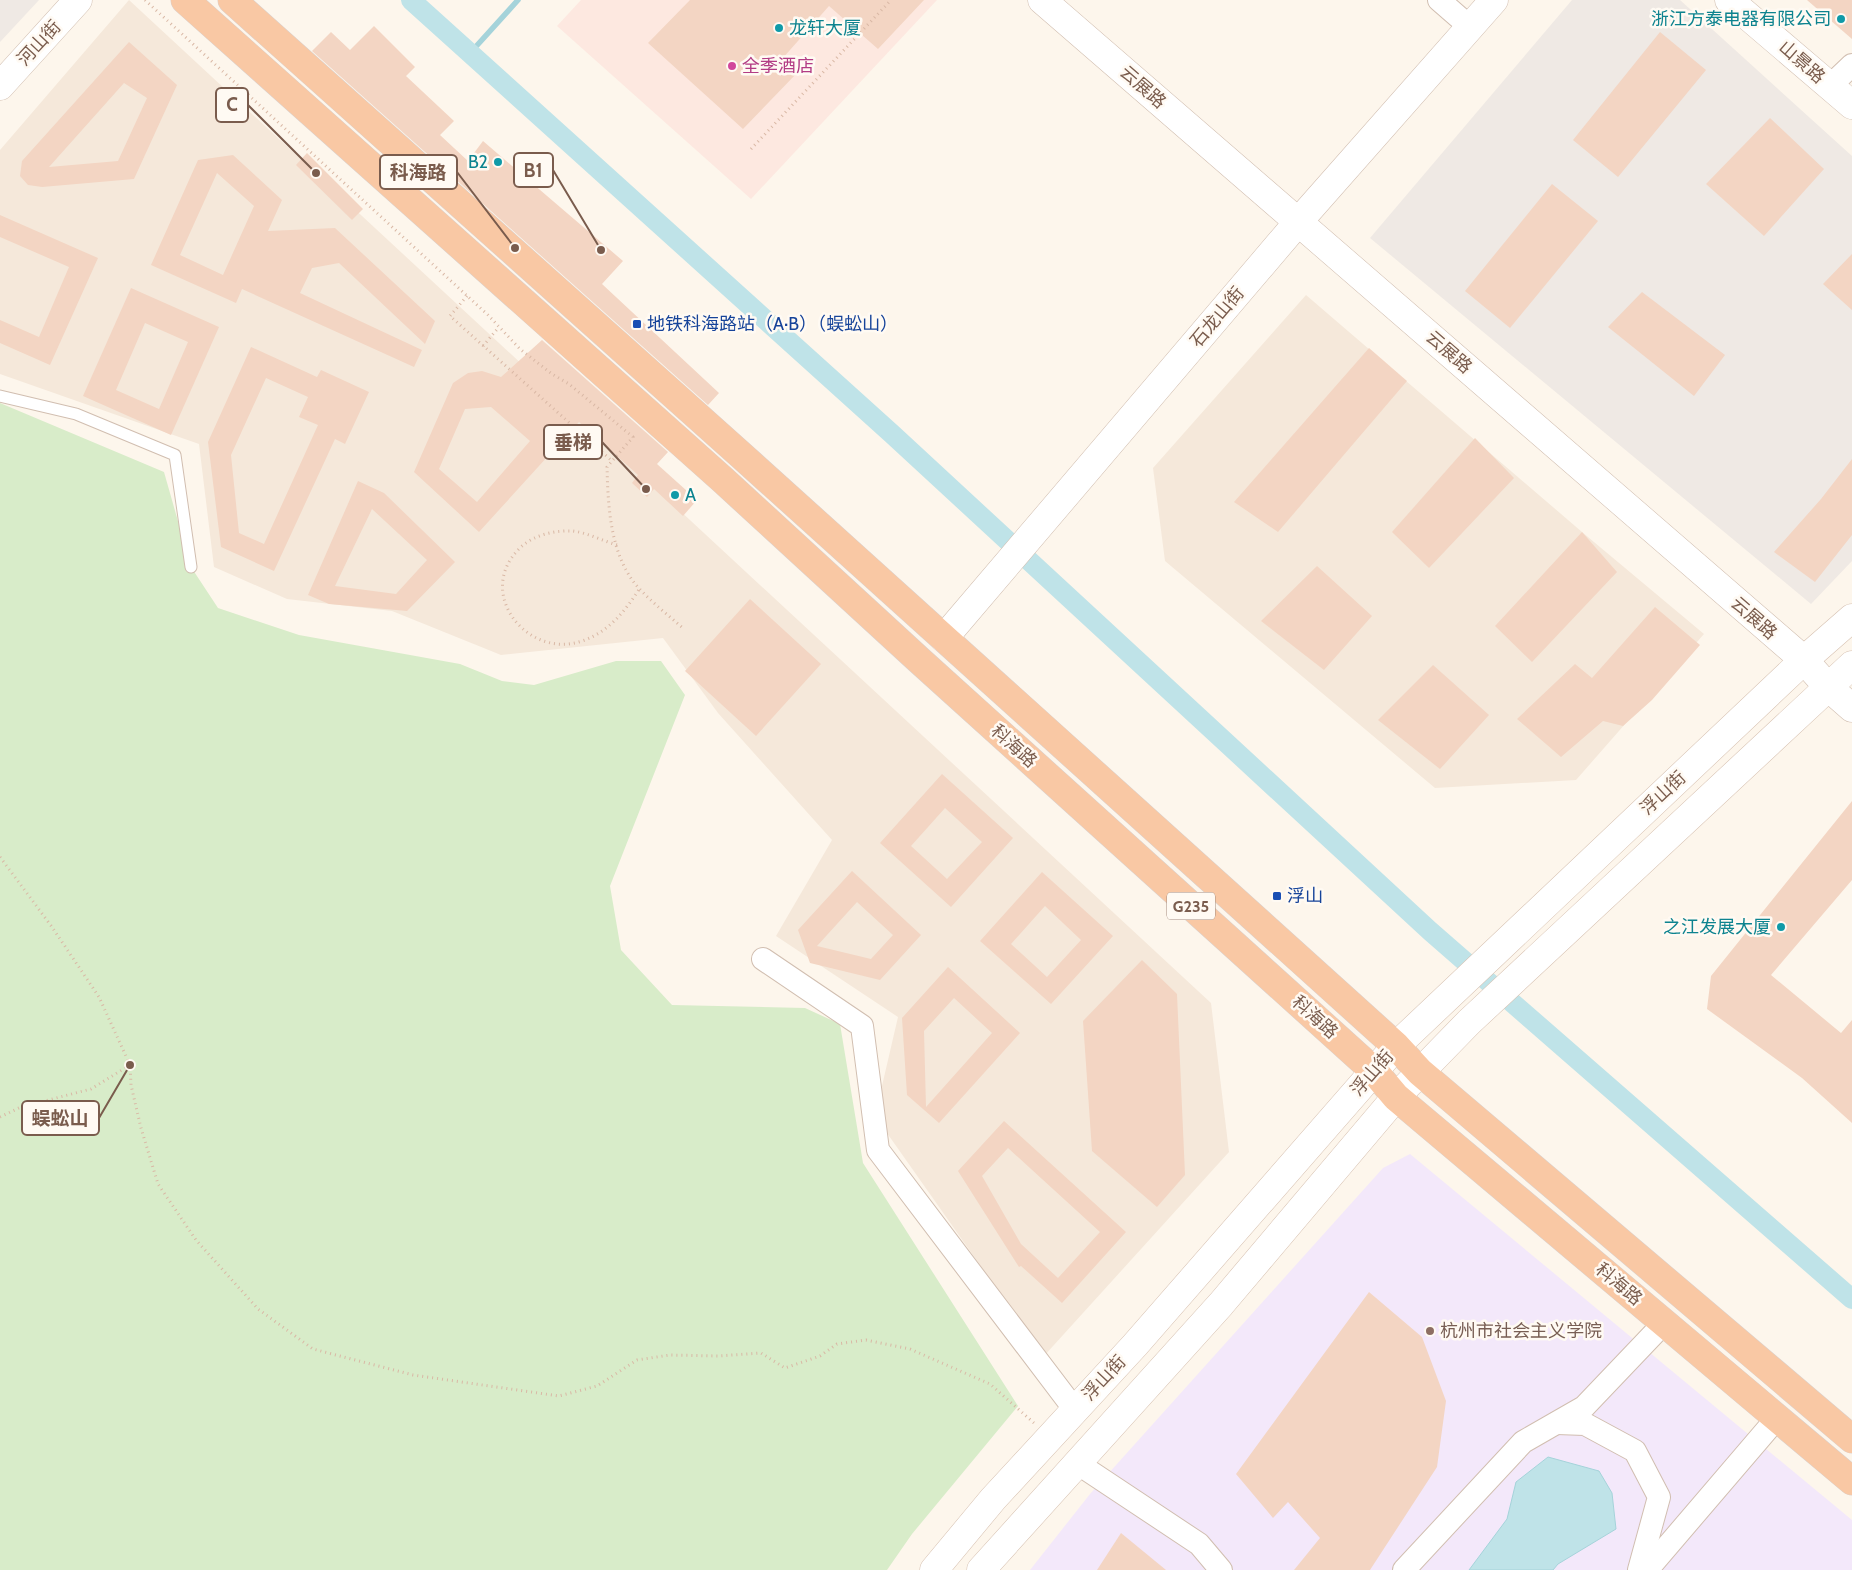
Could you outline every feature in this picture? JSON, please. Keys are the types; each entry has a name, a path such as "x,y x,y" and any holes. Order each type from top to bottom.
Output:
{"highway":[{"name":"科海路","path":"185,0 723,480 918,660 1374,1071 1396,1097 1852,1481"},
{"name":"科海路","path":"232,0 944,638 1396,1046 1420,1072 1852,1439"}],"main road":[{"name":"河山街","path":"0,86 78,0"},
{"name":"云展路","path":"1042,0 1804,660 1828,687 1852,708"},
{"name":"石龙山街","path":"944,638 1299,221 1494,0"},
{"name":"山景路","path":"1729,0 1852,105"},
{"name":"浮山街","path":"934,1570 993,1499 1135,1345 1396,1046 1804,660 1852,618"},
{"name":"浮山街","path":"981,1570 1221,1304 1396,1097 1420,1072 1469,1022 1852,665"}],"street":[{"path":"1440,0 1470,27"},
{"path":"1830,86 1852,65"},
{"path":"763,959 862,1026 878,1150 1075,1410"},
{"path":"1404,1570 1523,1442 1584,1407 1665,1322"},
{"path":"1647,1570 1777,1418"},
{"path":"1557,1423 1585,1424 1635,1451 1659,1497 1639,1570"},
{"path":"1077,1463 1199,1544 1221,1570"}],"lane":[{"path":"0,396 76,414 175,455 191,567"}],"path":[{"path":"146,0 467,296 520,349 552,374 569,384 633,437 607,467 608,508 617,545 635,584 684,629"},
{"path":"751,149 891,0"},
{"path":"467,296 450,316 612,461"},
{"path":"483,346 499,327"},
{"path":"617,545 575,531 556,531 524,543 510,557 502,574 502,592 507,611 518,626 540,638 562,645 582,641 607,628 624,612 640,588"},
{"path":"0,857 52,927 99,997 130,1065 135,1103 158,1184 196,1240 258,1309 313,1349 413,1375 559,1396 597,1386 637,1360 670,1356 718,1356 761,1353 785,1368 820,1356 837,1344 866,1340 910,1349 990,1384 1050,1437"},
{"path":"0,1116 22,1107 91,1089 130,1065"}],"shaded area":[{"path":"0,0 39,0 0,42"},
{"path":"129,0 1211,1003 1229,1152 1044,1356 875,1116 898,1017 776,936 832,840 718,713 663,638 501,655 392,611 287,599 214,567 199,444 0,374 0,150"},
{"path":"581,0 937,0 751,199 557,26"},
{"path":"1572,0 1680,0 1852,156 1852,561 1811,604 1370,238"},
{"path":"1306,295 1704,634 1576,780 1435,788 1165,561 1153,468"},
{"name":"杭州市社会主义学院","path":"1410,1154 1852,1520 1852,1570 1030,1570 1090,1494 1383,1168"}],"green space":[{"path":"0,403 164,472 191,567 218,608 299,635 460,664 502,681 534,685 616,661 661,661 685,695 610,886 621,950 672,1005 805,1008 840,1024 863,1163 1018,1406 912,1534 887,1570 0,1570"}],"water":[{"path":"1548,1457 1599,1471 1612,1493 1616,1529 1558,1564 1553,1570 1469,1570 1507,1519 1516,1482"}],"building":[{"name":"全季酒店","path":"690,0 924,0 878,49 829,6 782,59 797,73 743,129 648,43"},
{"name":"浙江方泰电器有限公司","path":"1807,0 1852,0 1852,39"},
{"path":"374,26 415,67 406,76 454,121 440,135 468,161 483,141 623,261 602,284 719,393 708,405 312,51 331,32 350,50"},
{"path":"1660,32 1706,70 1618,177 1573,140"},
{"path":"129,42 177,85 134,179 42,187 28,185 20,176 22,161","holes":["124,83 147,98 118,161 49,167"]},
{"path":"1770,118 1824,169 1764,236 1706,184"},
{"path":"307,153 363,209 352,220 296,165"},
{"path":"233,155 282,200 268,231 335,228 435,321 425,344 339,263 312,268 300,293 422,350 414,367 242,289 236,303 151,265 198,160","holes":["217,173 254,206 223,275 180,255"]},
{"path":"1552,184 1598,221 1510,328 1465,291"},
{"path":"0,215 98,258 50,365 0,343 0,320 39,337 69,267 0,237"},
{"path":"1852,254 1852,310 1823,284"},
{"path":"131,288 219,327 171,435 83,396","holes":["145,323 188,342 159,409 116,390"]},
{"path":"1642,292 1725,355 1694,396 1608,327"},
{"path":"542,340 668,452 657,464 697,500 683,516 654,489 647,497 632,483 638,475 579,422 479,532 414,472 453,383 468,373 482,371 501,377","holes":["491,407 530,441 477,502 439,469 465,409"]},
{"path":"251,347 317,377 321,370 369,392 345,444 335,439 274,571 221,547 208,442","holes":["266,378 308,397 299,417 318,425 264,544 239,533 231,455"]},
{"path":"1369,348 1407,381 1278,532 1234,502"},
{"path":"1475,438 1514,478 1429,568 1392,532"},
{"path":"1852,459 1852,535 1815,582 1774,552 1821,499"},
{"path":"358,481 384,493 455,562 407,611 329,604 308,595","holes":["372,509 427,560 396,594 335,586"]},
{"path":"1582,532 1617,572 1532,662 1495,626"},
{"path":"1317,566 1372,616 1324,670 1261,621"},
{"path":"750,599 821,664 756,736 685,671"},
{"path":"1655,607 1700,645 1652,700 1623,726 1603,721 1561,757 1517,719 1575,664 1592,678"},
{"path":"1433,665 1489,715 1440,769 1378,720"},
{"path":"942,774 1013,838 951,907 880,843","holes":["945,808 982,842 947,879 911,846"]},
{"name":"之江发展大厦","path":"1852,801 1852,880 1771,975 1841,1033 1852,1020 1852,1123 1802,1078 1707,1009 1711,976"},
{"path":"852,871 921,935 880,980 810,963 798,930","holes":["857,902 893,935 871,959 817,946"]},
{"path":"1042,872 1113,936 1051,1004 980,941","holes":["1045,906 1081,940 1047,977 1011,944"]},
{"path":"1142,960 1177,994 1185,1175 1157,1207 1092,1151 1083,1021"},
{"path":"948,967 1020,1033 939,1123 907,1095 902,1018","holes":["954,998 992,1033 926,1107 924,1031"]},
{"path":"1004,1121 1126,1232 1062,1303 1021,1266 1019,1267 958,1171","holes":["1008,1148 1100,1232 1058,1278 1021,1244 982,1176"]},
{"path":"1369,1292 1422,1337 1446,1401 1437,1467 1370,1570 1294,1570 1320,1538 1288,1502 1273,1518 1236,1474"},
{"path":"1121,1533 1166,1570 1097,1570"}],"waterway":[{"path":"411,0 892,434 1430,931 1852,1299"},
{"path":"471,52 518,0"}],"place":[{"name":"浙江方泰电器有限公司","path":"1841,19"},
{"name":"龙轩大厦","path":"779,28"},
{"name":"全季酒店","path":"732,66"},
{"name":"B2","path":"498,162"},
{"name":"C","path":"316,173"},
{"name":"科海路","path":"515,248"},
{"name":"B1","path":"601,250"},
{"name":"地铁科海路站（A·B）（蜈蚣山）","path":"637,324"},
{"name":"垂梯","path":"646,489"},
{"name":"A","path":"675,495"},
{"name":"浮山","path":"1277,896"},
{"name":"之江发展大厦","path":"1781,927"},
{"name":"蜈蚣山","path":"130,1065"},
{"name":"杭州市社会主义学院","path":"1430,1331"}]}
